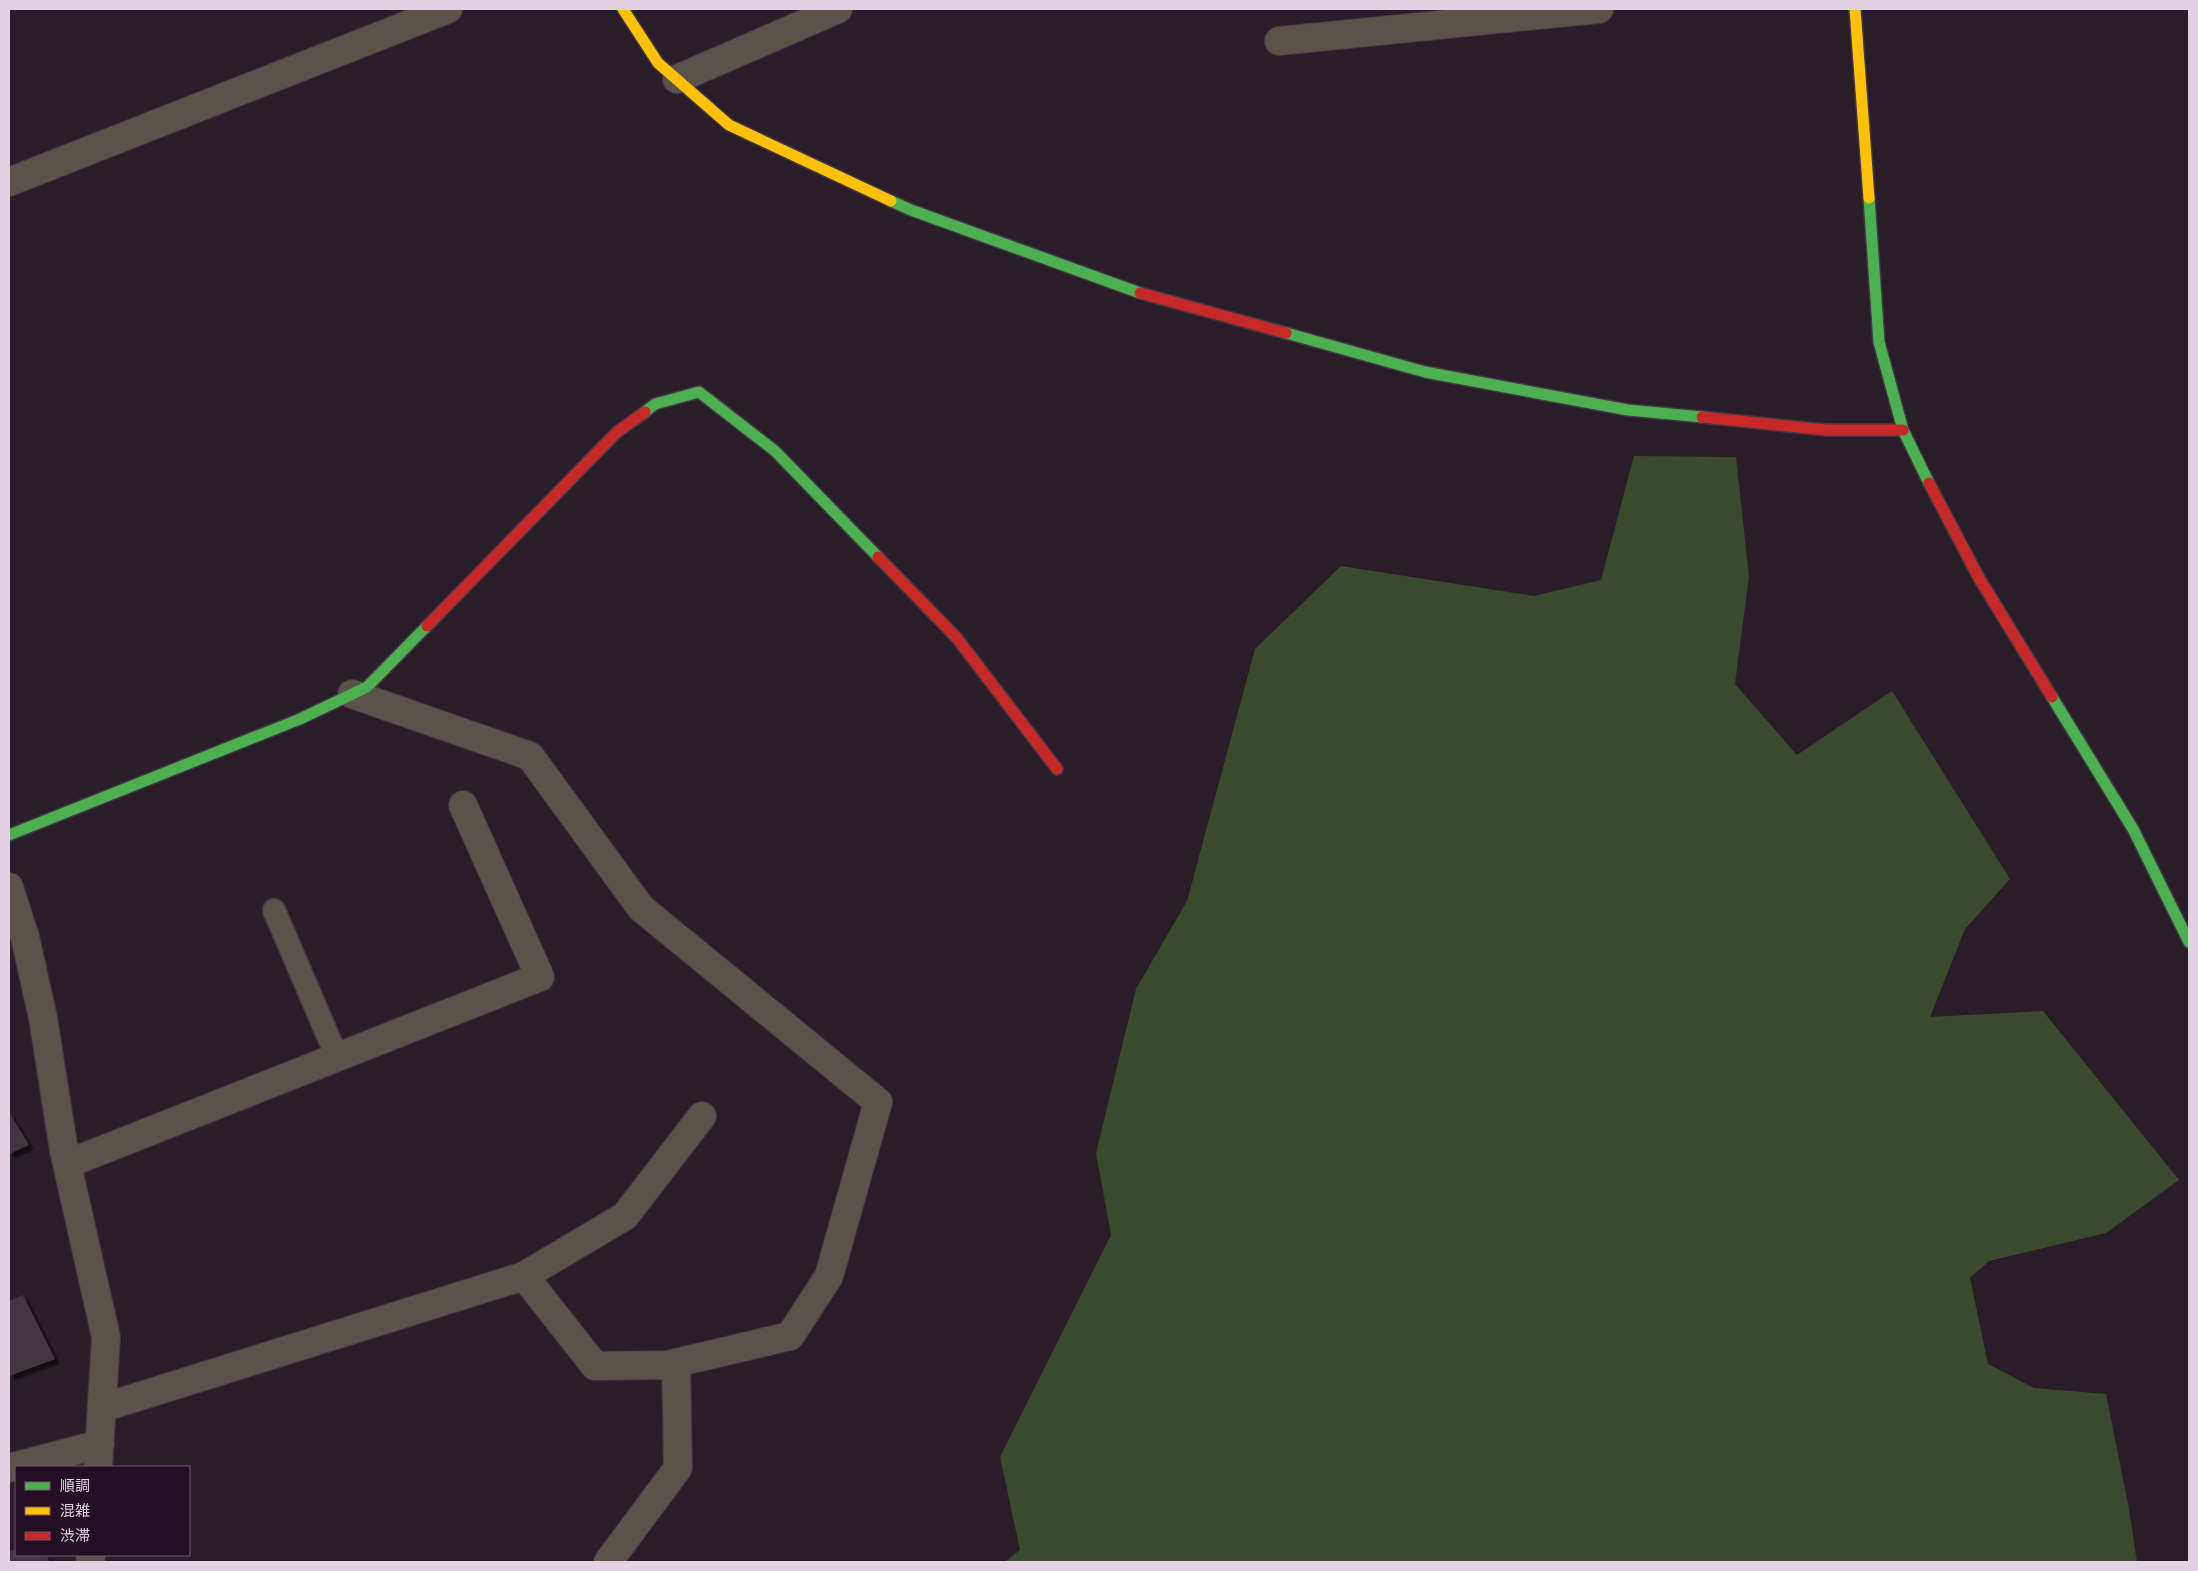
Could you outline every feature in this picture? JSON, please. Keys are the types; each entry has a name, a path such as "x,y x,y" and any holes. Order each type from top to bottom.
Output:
{"street":[{"path":"9,182 448,9"},
{"path":"623,9 658,63 729,125 911,210 1137,291 1425,372 1618,408 1826,430 1902,430"},
{"path":"677,79 838,9"},
{"path":"1279,41 1406,18 1598,9"},
{"path":"1855,9 1879,342 1902,430 1979,578 2133,829 2189,939"},
{"path":"9,835 300,719 367,687 617,432 655,404 698,392 776,451 956,637 1057,769"},
{"path":"352,694 530,756 642,908 878,1102 829,1276 790,1336 667,1365 595,1366 524,1276"},
{"path":"67,1164 540,978 463,805"},
{"path":"9,887 25,938 43,1018 67,1164 106,1337 99,1456 24,1466"},
{"path":"102,1408 524,1276 625,1216 702,1116"},
{"path":"608,1562 678,1468 676,1363"}],"lane":[{"path":"274,910 337,1057"}],"green space":[{"path":"1634,456 1736,457 1749,576 1735,684 1797,755 1892,691 2010,879 1965,929 1930,1017 2043,1011 2179,1180 2106,1233 1989,1261 1970,1278 1988,1364 2034,1388 2106,1394 2129,1509 2137,1562 1005,1562 1020,1550 1000,1457 1111,1235 1096,1153 1136,989 1187,901 1255,649 1341,566 1534,596 1601,580"}],"building":[{"path":"9,1112 29,1145 9,1154"},
{"path":"23,1295 55,1359 9,1376 9,1301"},
{"path":"15,1549 15,1556 47,1556 49,1562 9,1562 9,1551"}],"traffic: fast":[{"path":"1869,198 1879,342 1903,430 1929,483"},
{"path":"891,201 911,210 1140,293"},
{"path":"1286,333 1425,372 1628,410 1702,417"},
{"path":"645,412 655,404 699,392 775,451 878,557"},
{"path":"9,835 300,719 367,687 427,626"},
{"path":"2052,697 2133,829 2189,942"}],"traffic: slow":[{"path":"623,9 658,63 729,125 891,201"},
{"path":"1855,9 1869,198"}],"traffic: jam":[{"path":"1140,293 1286,333"},
{"path":"427,626 617,432 645,412"},
{"path":"1702,417 1826,430 1903,430"},
{"path":"1929,483 1979,578 2052,697"},
{"path":"878,557 956,637 1057,769"}]}
